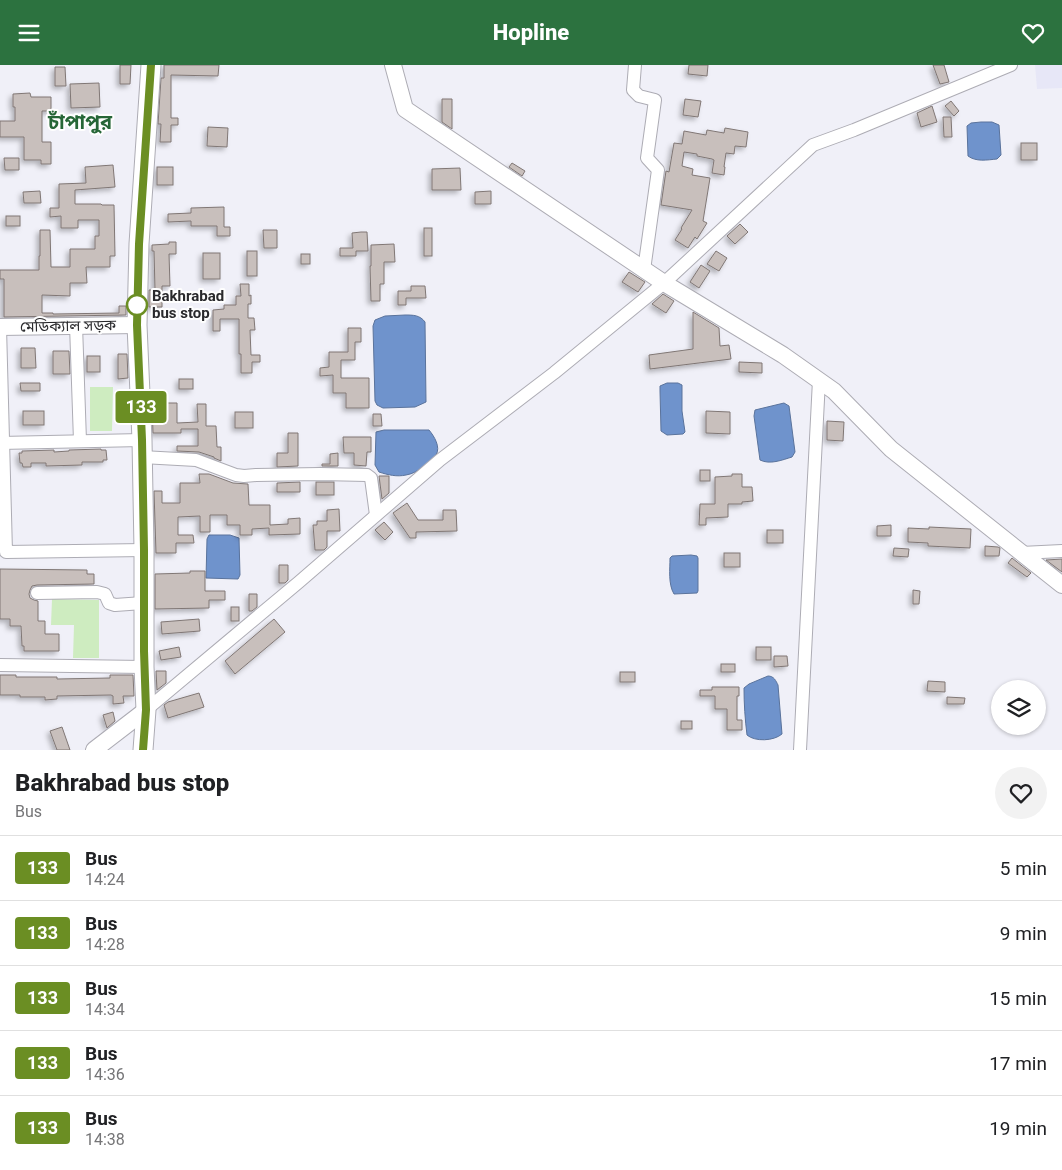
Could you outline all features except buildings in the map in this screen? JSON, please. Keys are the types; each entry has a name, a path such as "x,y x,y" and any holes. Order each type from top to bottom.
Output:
{"highway":[{"path":"143,750 146,710 143,603 144,550 137,325 139,244 151,65"}],"main road":[{"path":"393,65 406,109 644,270 783,355 819,380 834,391 891,449 1062,585"},
{"name":"মেডিক্যাল সড়ক","path":"0,327 137,325"},
{"path":"94,750 146,710"}],"street":[{"path":"635,65 633,90 639,96 655,100 647,158 658,170 644,270"},
{"path":"146,710 299,582 440,459 554,373 664,283 813,145 1011,65"},
{"path":"76,325 80,441"},
{"path":"0,327 3,553 144,550"},
{"path":"800,750 819,380"},
{"path":"2,443 80,441 142,449 196,460 244,477 256,475 367,475 370,478 376,515"},
{"path":"1021,553 1062,551"},
{"path":"37,593 98,592 105,594 109,603 115,605 143,603"},
{"path":"0,665 144,667"}],"shaded area":[{"path":"1035,65 1062,65 1062,88 1037,89"}],"green space":[{"path":"90,387 113,387 112,431 90,431"},
{"path":"52,599 99,600 99,658 73,658 74,625 51,625"}],"water":[{"path":"992,122 999,125 1001,155 997,159 978,160 968,156 967,126 971,123"},
{"path":"414,315 425,322 426,402 415,407 383,408 377,405 375,401 373,326 375,320 385,316"},
{"path":"667,383 682,385 682,411 685,432 683,434 667,435 661,431 660,386"},
{"path":"784,403 789,406 795,452 792,457 780,461 768,462 760,460 754,416 755,410"},
{"path":"384,430 429,430 435,438 437,445 436,455 420,469 403,476 379,472 375,465 376,432"},
{"path":"209,535 230,535 239,538 240,575 238,579 206,578 207,539"},
{"path":"691,555 698,558 698,591 697,593 674,594 670,581 670,558 672,556"},
{"path":"768,676 776,680 778,685 782,734 774,738 759,740 747,735 744,688"}],"bus line":[{"name":"133","path":"143,750 146,710 143,603 144,550 137,325 139,244 151,65"}],"place":[{"name":"Bakhrabad bus stop","path":"137,305"}],"district":[{"name":"চাঁপাপুর","path":"80,122"}]}
